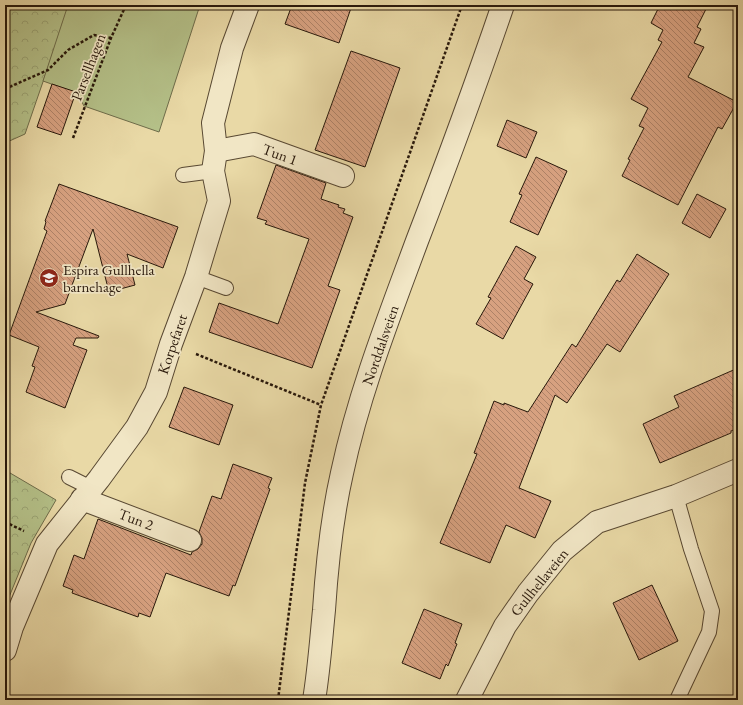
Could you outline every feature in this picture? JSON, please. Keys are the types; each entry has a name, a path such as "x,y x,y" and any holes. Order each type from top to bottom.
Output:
{"street":[{"name":"Korpefaret","path":"5,650 12,627 47,544 99,479 136,427 156,392 171,344 196,277 219,201 214,161 213,123 232,48 248,5"},
{"name":"Norddalsveien","path":"314,700 332,530 342,473 357,413 377,349 433,200 503,5"},
{"name":"Tun 1","path":"214,161 254,144 342,176"},
{"name":"Gullhellaveien","path":"467,700 505,626 528,593 562,551 597,522 676,496 738,470"},
{"name":"Tun 2","path":"87,494 190,540"}],"lane":[{"path":"184,175 214,161"},
{"path":"196,277 226,288"},
{"path":"69,477 87,494"},
{"path":"676,496 691,549 712,611 709,632 677,700"}],"path":[{"name":"Parsellhagen","path":"73,138 111,38 126,5"},
{"path":"5,89 48,70 68,50 94,35 111,38"},
{"path":"171,344 321,405"}],"green space":[{"path":"5,5 69,5 25,134 5,143"},
{"path":"68,5 200,5 159,132 84,106 77,93 43,81"},
{"path":"5,470 56,500 31,543 5,607"}],"building":[{"path":"292,5 352,5 339,43 285,24"},
{"path":"660,5 708,5 697,27 701,29 694,43 704,47 688,77 737,102 722,129 718,127 678,205 622,176 630,160 628,159 644,128 639,126 648,108 631,99 662,42 658,40 663,30 651,23"},
{"path":"351,51 400,68 365,167 315,150"},
{"path":"52,84 76,92 61,135 37,127"},
{"path":"507,120 537,132 526,158 497,146"},
{"path":"536,157 567,171 538,235 510,222 522,195 519,194"},
{"path":"276,165 326,183 321,199 339,205 338,207 345,209 343,213 353,217 328,286 340,290 312,368 209,332 219,303 278,324 309,239 265,224 267,221 257,218"},
{"path":"59,184 178,227 163,268 127,254 135,285 109,292 93,229 65,304 36,312 99,336 98,338 76,338 73,345 87,350 65,408 26,392 35,367 32,366 39,347 9,335 47,231 44,229 45,221"},
{"path":"697,194 726,209 710,238 682,223"},
{"path":"516,246 536,257 524,279 533,284 503,339 476,324 491,298 488,297"},
{"path":"637,254 669,274 620,352 607,344 567,403 555,395 519,488 551,501 535,538 506,525 490,563 440,543 477,454 474,453 494,401 528,412 572,344 576,347 617,280 620,282"},
{"path":"738,368 738,428 731,431 731,433 660,463 643,424 679,407 674,396"},
{"path":"184,387 233,405 219,445 169,427"},
{"path":"233,464 272,478 268,488 270,489 235,586 233,585 229,596 166,573 150,617 139,613 138,617 72,593 73,590 63,586 74,555 84,559 98,519 191,555 192,552 198,549 202,544 202,538 199,532 212,496 221,499"},
{"path":"652,585 678,641 639,660 613,603"},
{"path":"424,609 462,624 455,643 457,644 448,666 446,664 440,679 402,663"}],"place":[{"name":"Espira Gullhella barnehage","path":"49,278"}]}
